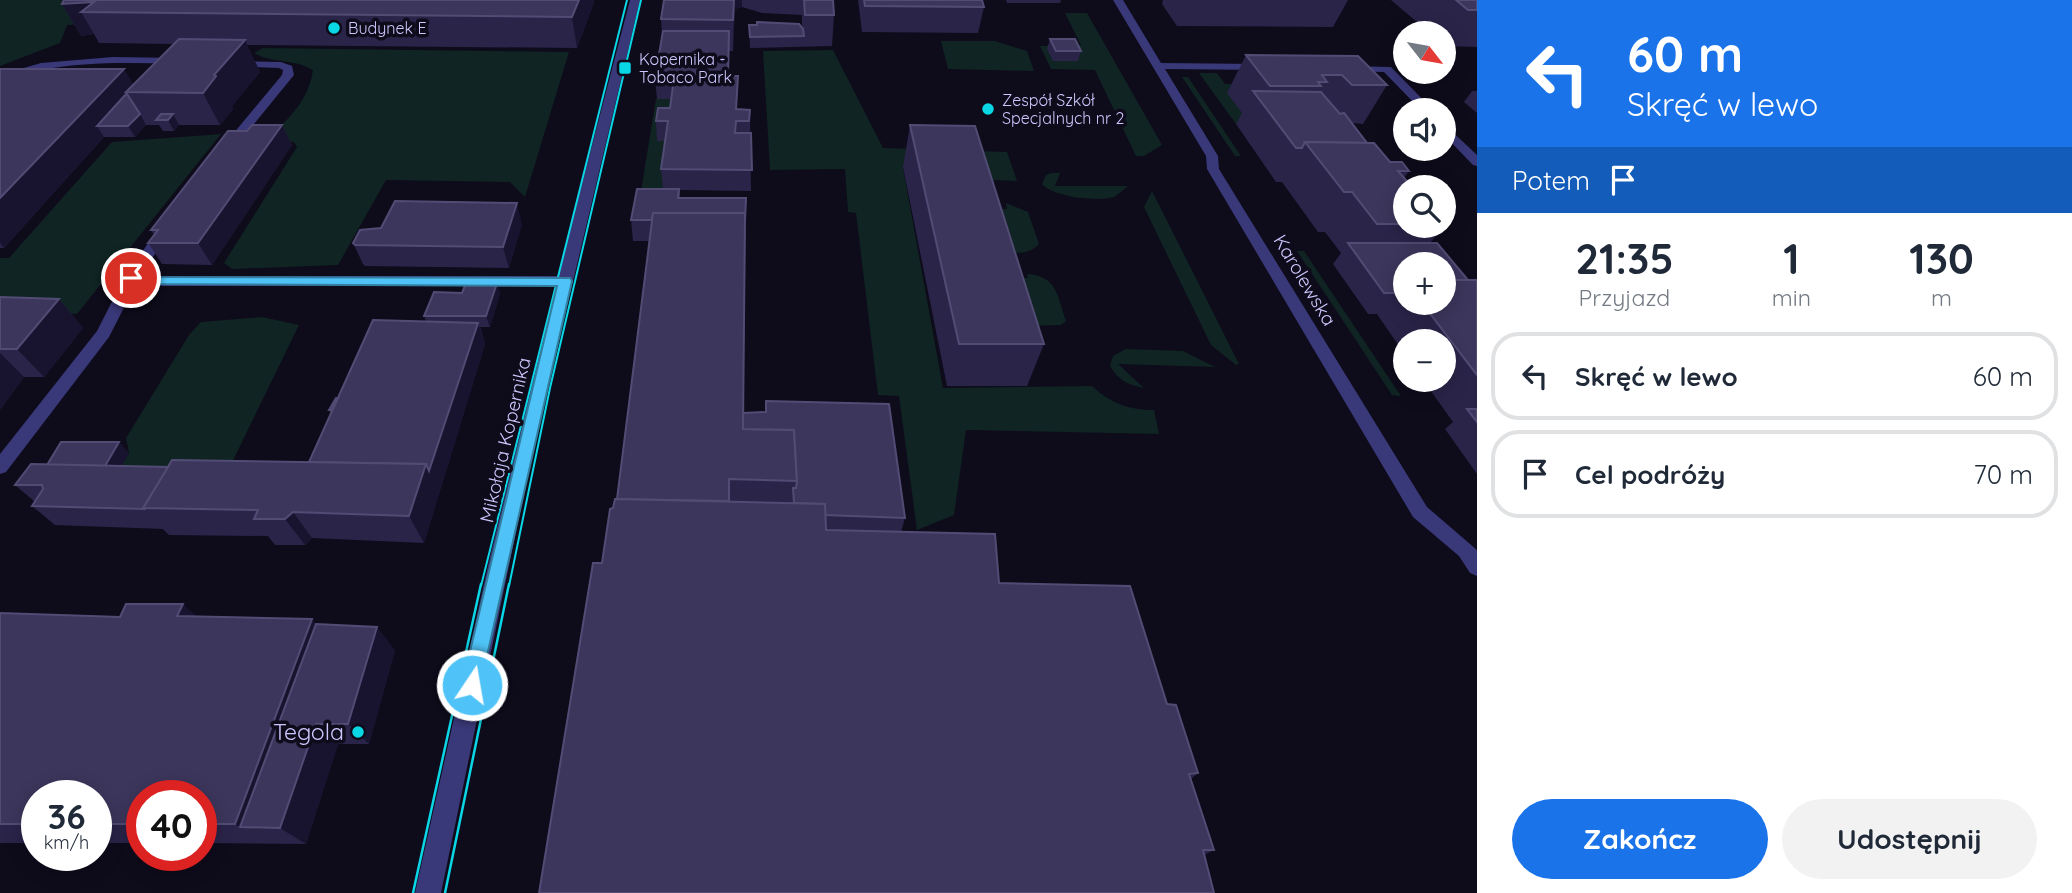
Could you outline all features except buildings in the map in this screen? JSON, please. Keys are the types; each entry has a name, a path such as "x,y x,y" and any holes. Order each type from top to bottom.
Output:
{"street":[{"name":"Mikołaja Kopernika","path":"428,893 497,568 635,0"},
{"name":"Karolewska","path":"1118,0 1212,156 1213,169 1420,512 1466,550 1477,567"},
{"path":"0,79 38,66 138,60 191,61"},
{"path":"218,62 281,65 288,68 288,75 218,162"},
{"path":"1158,66 1280,68"},
{"path":"1333,69 1387,69 1415,98"},
{"path":"1456,140 1477,162"},
{"path":"0,467 104,333 130,281 170,223"},
{"path":"130,281 565,281"}],"green space":[{"path":"0,0 95,0 85,24 67,25 60,43 0,66"},
{"path":"1065,13 1087,13 1162,145 1144,156 1136,156 1095,70 1051,69 1040,46 1081,45"},
{"path":"941,41 995,41 1027,51 1034,71 948,69"},
{"path":"263,48 569,52 525,197 510,182 386,180 338,265 232,269 224,263 297,147 294,142 268,139 302,100 313,70 254,53"},
{"path":"833,50 883,148 1007,152 1017,181 968,179 903,168 943,388 1092,386 1120,404 1136,409 1154,410 1159,434 966,430 954,515 917,530 899,396 878,395 856,213 848,212 845,169 770,170 763,51"},
{"path":"1199,73 1217,73 1225,84 1316,85 1228,93 1250,124 1236,124"},
{"path":"1182,77 1188,77 1241,156 1235,156"},
{"path":"656,99 675,99 658,141 669,141 663,190 641,191"},
{"path":"221,134 77,314 0,312 0,258 9,258 112,142"},
{"path":"1060,173 1055,186 1128,186 1114,197 1076,197 1056,192 1042,184 1046,175"},
{"path":"1152,191 1239,364 1236,365 1211,345 1144,207"},
{"path":"1006,203 1028,212 1039,244 1035,248 1018,253 993,252 981,209 1007,209"},
{"path":"1297,251 1304,251 1393,384 1393,392 1398,392 1401,396 1392,395"},
{"path":"1027,274 1045,279 1055,289 1066,321 1061,325 1024,326 999,278 1028,278"},
{"path":"262,317 299,325 220,487 110,485 129,453 126,438 189,335 201,322"},
{"path":"1126,349 1183,351 1215,367 1118,364 1144,388 1124,381 1110,366 1113,356"}],"tram line":[{"path":"481,586 627,0"},
{"path":"509,586 550,388 641,0"},
{"path":"413,893 481,584"},
{"path":"445,893 509,584"}],"place":[{"name":"Budynek E","path":"334,28"},
{"name":"Kopernika - Tobaco Park","path":"625,68"},
{"name":"Zespół Szkół Specjalnych nr 2","path":"988,109"},
{"name":"Tegola","path":"358,732"}],"route":[{"path":"131,278 130,281 565,281 472,685"}]}
